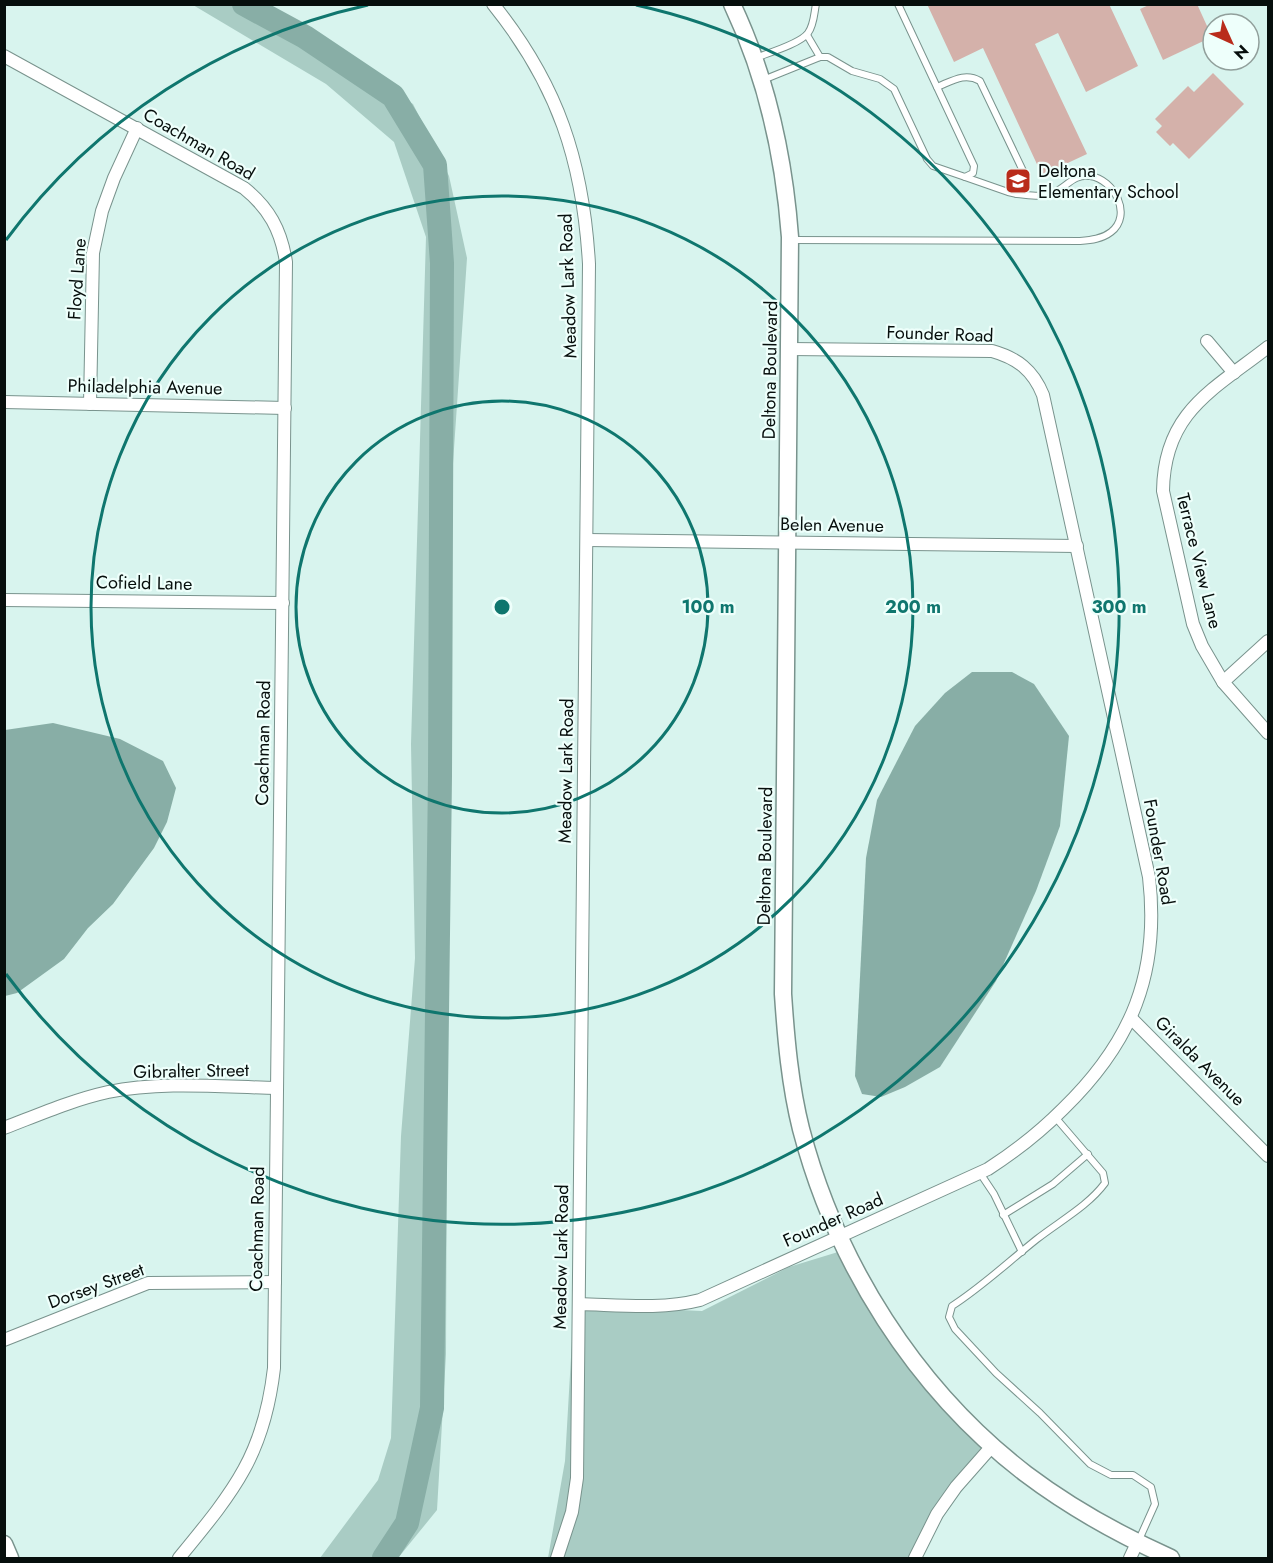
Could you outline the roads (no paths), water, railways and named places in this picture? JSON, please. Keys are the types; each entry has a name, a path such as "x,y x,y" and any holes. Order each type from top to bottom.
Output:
{"main road":[{"name":"Deltona Boulevard","path":"732,4 762,80 781,156 790,240 783,994 786,1039 801,1128 815,1175 839,1237 881,1313 938,1389 993,1445 1025,1473 1061,1499 1137,1543 1171,1558"},
{"path":"4,1545 10,1558"}],"street":[{"name":"Meadow Lark Road","path":"493,4 531,56 549,89 567,135 582,191 589,264 577,1479 572,1512 557,1558"},
{"name":"Coachman Road","path":"4,56 244,188 258,199 269,213 284,244 286,262 285,408 274,1368 263,1427 242,1475 226,1500 179,1558"},
{"name":"Floyd Lane","path":"90,404 93,253 102,211 137,128"},
{"path":"1207,341 1234,373"},
{"name":"Terrace View Lane","path":"1269,347 1196,403 1183,418 1173,436 1163,471 1166,510 1193,624 1202,646 1223,682 1269,733"},
{"name":"Founder Road","path":"579,1304 667,1305 700,1300 980,1172 1014,1153 1055,1117 1098,1072 1115,1048 1131,1018 1142,989 1149,960 1152,903 1149,877 1043,395 1030,372 1019,362 992,351 789,349"},
{"name":"Philadelphia Avenue","path":"4,402 285,408"},
{"name":"Belen Avenue","path":"587,540 1077,546"},
{"name":"Cofield Lane","path":"4,600 283,603"},
{"path":"1223,682 1269,641"},
{"name":"Giralda Avenue","path":"1131,1018 1269,1156"},
{"name":"Gibralter Street","path":"4,1128 73,1102 109,1092 171,1086 277,1088"},
{"name":"Dorsey Street","path":"4,1340 148,1283 275,1282"},
{"path":"915,1558 937,1514 956,1486 993,1445"},
{"path":"1130,1558 1137,1543"}],"lane":[{"path":"754,58 798,41 807,35 812,26 816,4"},
{"path":"898,4 974,166 972,173 966,177"},
{"path":"807,35 820,57"},
{"path":"762,80 820,57 828,57 852,71 880,79 894,89 927,159 933,166 1008,192 1038,196 1053,193 1075,177 1091,176 1107,184 1115,193 1120,206 1119,219 1112,232 1095,240 790,240"},
{"path":"937,87 964,76 972,76 980,81 1025,175 1023,185 1017,194"},
{"path":"1055,1117 1103,1173 1105,1183 1097,1193 978,1290 952,1306 949,1317 955,1329 996,1373 1040,1413 1090,1464 1111,1475 1133,1475 1151,1488 1155,1504 1137,1543"},
{"path":"1003,1215 1053,1184 1088,1154"},
{"path":"980,1172 994,1194 1022,1252"}],"waterway":[{"path":"244,4 305,37 393,96 435,165 442,263 440,776 432,1408 407,1523 384,1558"}],"place":[{"name":"Deltona Elementary School","path":"1018,181"}]}
